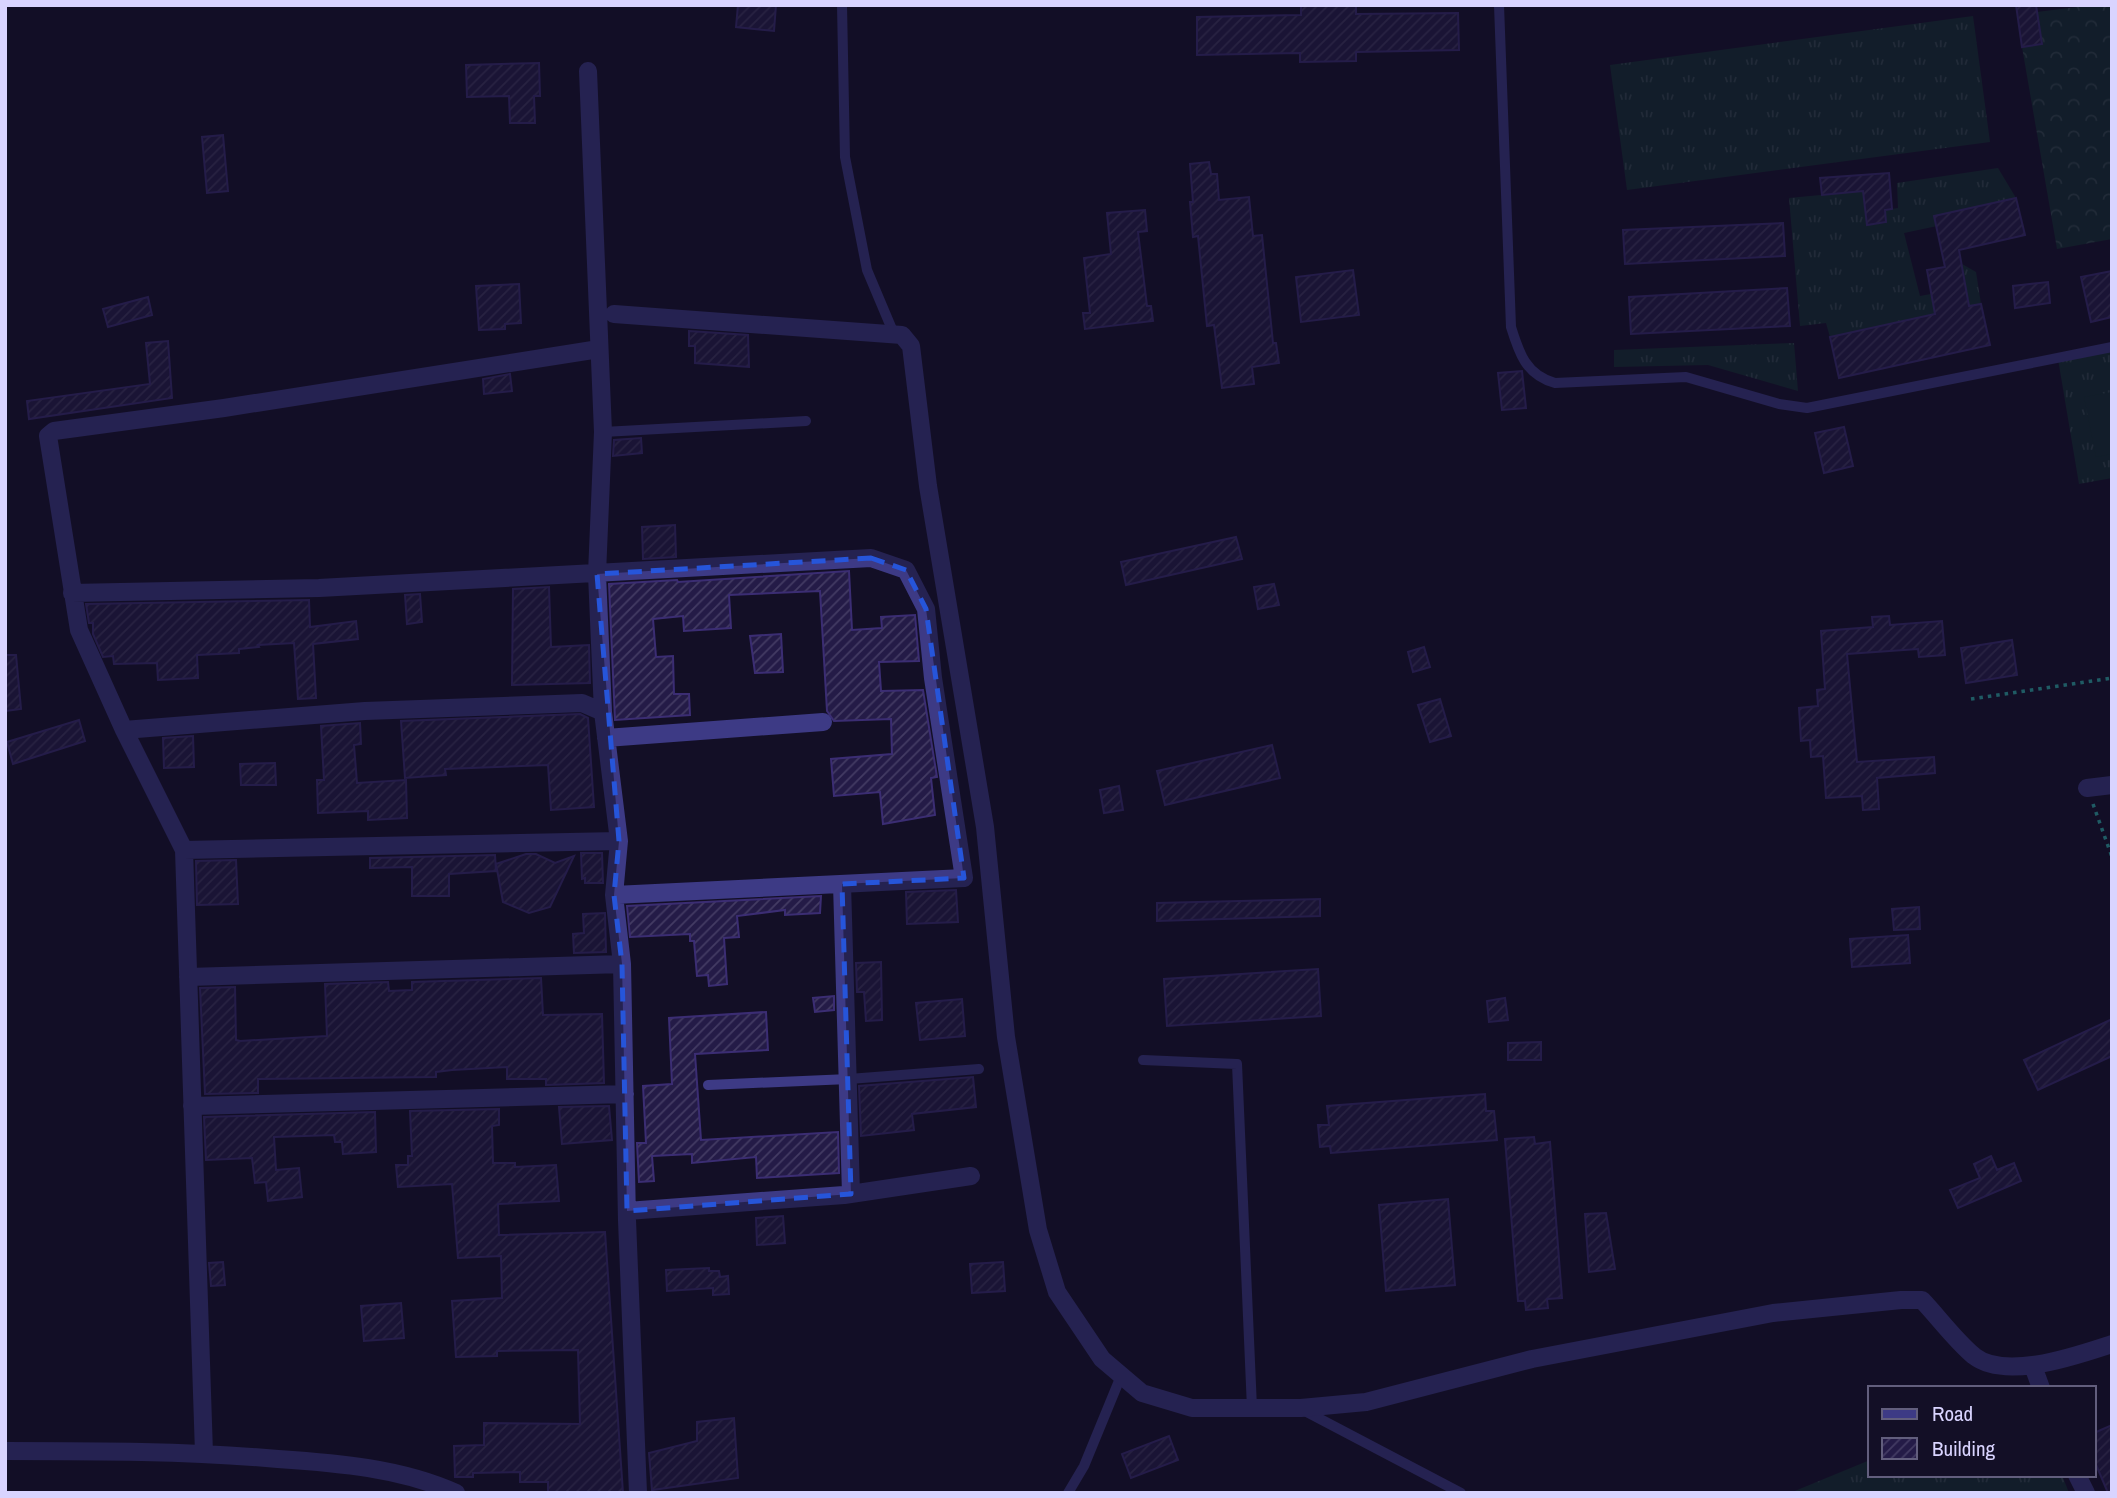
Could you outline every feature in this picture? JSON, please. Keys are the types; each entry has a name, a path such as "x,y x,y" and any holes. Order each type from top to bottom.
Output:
{"street":[{"path":"588,71 603,432 597,574 603,712 619,841 614,895 622,964 627,1211 638,1493"},
{"path":"614,314 894,334 902,335 912,346 928,486 985,827 1006,1037 1038,1230 1057,1292 1102,1359 1142,1393 1192,1408 1301,1408 1366,1402 1532,1359 1773,1313 1901,1300 1922,1300 1976,1358 2002,1366 2033,1366 2112,1344"},
{"path":"204,1453 184,850 124,730 79,630 50,432 599,349"},
{"path":"72,593 318,588 871,558 906,570 926,609 933,678 964,878 614,895"},
{"path":"124,730 365,711 582,703 603,712"},
{"path":"606,738 824,722"},
{"path":"2087,788 2112,785"},
{"path":"184,850 619,841"},
{"path":"842,884 851,1194"},
{"path":"188,977 622,964"},
{"path":"192,1106 625,1094"},
{"path":"627,1211 851,1194 971,1176"},
{"path":"2033,1366 2040,1386"},
{"path":"5,1451 204,1453 347,1464 440,1486 456,1493"},
{"path":"2078,1477 2086,1493"}],"lane":[{"path":"842,5 845,157 867,270 894,334"},
{"path":"1499,5 1511,327 1530,372 1541,379 1555,383 1686,377 1779,404 1807,408 2112,347"},
{"path":"603,432 806,421"},
{"path":"1143,1060 1237,1064 1252,1408"},
{"path":"708,1084 849,1079 979,1069"},
{"path":"1068,1493 1084,1466 1121,1376"},
{"path":"1301,1408 1461,1493"}],"path":[{"path":"1971,699 2112,678"},
{"path":"2087,788 2112,857"}],"highlighted area":[{"path":"871,558 906,570 926,609 964,878 842,884 851,1194 627,1211 622,964 614,895 619,841 597,574"}],"green space":[{"path":"2112,5 2112,239 2057,249 2022,47 2042,44 2037,12"},
{"path":"1973,16 1990,142 1627,190 1610,65"},
{"path":"1998,168 2016,198 1935,216 1937,226 1904,233 1920,296 1931,294 1933,302 1967,296 1962,264 1976,272 1981,304 1830,337 1826,323 1800,326 1789,198 1863,191 1867,225 1886,223 1885,210 1898,208 1897,183"},
{"path":"1794,343 1798,391 1708,365 1614,367 1614,350"},
{"path":"2112,347 2112,478 2079,484 2058,359"},
{"path":"2112,392 2112,454 2096,457 2084,397"},
{"path":"1868,1461 1868,1477 2063,1477 2069,1493 1790,1493"}],"building":[{"path":"738,5 776,5 774,31 736,27"},
{"path":"1301,5 1356,5 1356,14 1458,13 1459,50 1356,52 1356,61 1300,62 1300,53 1197,55 1197,17 1301,15"},
{"path":"2016,5 2036,5 2042,44 2022,47"},
{"path":"539,63 540,96 534,96 535,123 510,123 509,96 467,97 466,65"},
{"path":"223,135 228,191 207,193 202,137"},
{"path":"1209,162 1211,174 1217,174 1219,200 1249,197 1253,236 1262,235 1273,343 1276,343 1279,363 1252,367 1254,384 1222,388 1214,325 1207,326 1198,236 1193,237 1190,164"},
{"path":"1889,173 1892,209 1885,210 1886,222 1867,225 1863,191 1822,195 1820,178"},
{"path":"2016,198 2025,235 1959,250 1969,306 1981,304 1990,345 1839,378 1830,337 1935,314 1927,270 1945,267 1934,216"},
{"path":"1145,210 1147,231 1138,232 1147,306 1151,306 1153,321 1085,329 1083,313 1090,313 1084,258 1111,254 1107,213"},
{"path":"1783,223 1785,256 1625,264 1623,230"},
{"path":"1353,270 1359,315 1301,322 1296,277"},
{"path":"2112,271 2112,317 2091,322 2081,277"},
{"path":"2048,282 2050,303 2015,308 2013,286"},
{"path":"519,284 521,323 505,324 505,329 479,330 476,286"},
{"path":"1787,288 1790,326 1631,334 1629,297"},
{"path":"148,297 152,315 108,327 103,309"},
{"path":"689,331 748,335 749,367 695,363 695,346 689,346"},
{"path":"168,341 172,398 29,419 27,401 150,384 146,343"},
{"path":"1522,371 1526,408 1502,410 1498,373"},
{"path":"510,374 512,391 484,394 483,379"},
{"path":"1844,427 1853,466 1824,473 1815,433"},
{"path":"641,438 642,453 613,456 614,440"},
{"path":"675,525 676,557 643,559 642,527"},
{"path":"1236,537 1242,559 1126,585 1121,562"},
{"path":"849,571 852,630 882,628 881,617 915,615 919,661 879,662 881,691 923,690 937,777 931,778 935,815 883,824 880,792 834,796 831,759 892,754 891,719 834,721 827,711 820,591 729,595 731,628 684,631 683,616 653,619 656,657 673,656 674,694 689,694 690,715 615,720 609,584"},
{"path":"1274,584 1279,605 1258,609 1254,587"},
{"path":"549,587 551,647 589,645 590,683 512,685 513,589"},
{"path":"420,594 422,622 407,624 405,595"},
{"path":"309,600 310,627 356,621 358,639 313,644 316,698 298,699 294,643 258,645 259,647 239,649 239,653 197,655 198,678 158,680 157,663 114,664 113,656 103,657 93,634 93,623 89,623 86,604"},
{"path":"1889,616 1890,625 1942,621 1945,655 1919,657 1918,649 1847,654 1857,762 1934,757 1935,773 1877,778 1879,809 1863,810 1862,796 1826,798 1823,756 1811,757 1810,740 1801,741 1799,708 1818,706 1817,690 1825,689 1821,631 1873,627 1872,617"},
{"path":"781,634 783,672 755,673 750,636"},
{"path":"2012,640 2017,675 1966,683 1961,648"},
{"path":"1424,647 1430,667 1413,672 1408,652"},
{"path":"5,655 16,655 21,709 5,711"},
{"path":"1440,699 1451,736 1430,742 1418,705"},
{"path":"580,714 588,718 594,807 551,810 548,765 445,769 446,775 405,778 401,721"},
{"path":"79,720 85,741 13,764 7,742"},
{"path":"360,723 361,744 354,745 357,783 406,780 407,818 368,820 368,811 318,813 317,780 324,780 321,726"},
{"path":"193,736 194,767 164,768 163,738"},
{"path":"1272,745 1280,778 1165,805 1157,771"},
{"path":"275,763 276,785 241,785 240,764"},
{"path":"1119,786 1123,810 1104,813 1100,790"},
{"path":"581,853 602,853 603,883 585,883 585,878 582,879"},
{"path":"526,854 536,854 555,863 574,856 550,907 529,913 503,902 496,864"},
{"path":"495,855 496,871 449,874 449,896 412,896 412,867 370,868 370,858"},
{"path":"236,860 238,904 197,905 196,861"},
{"path":"956,890 958,922 907,924 906,892"},
{"path":"821,896 820,913 785,915 785,910 737,916 739,937 724,938 727,984 709,986 708,975 697,976 694,941 690,941 690,934 630,937 627,906"},
{"path":"1320,899 1320,916 1157,921 1157,903"},
{"path":"1919,907 1920,929 1894,930 1892,909"},
{"path":"605,913 606,952 574,953 573,934 584,933 583,914"},
{"path":"1908,935 1910,963 1852,967 1850,939"},
{"path":"881,962 882,1020 866,1021 864,992 857,992 856,963"},
{"path":"1318,969 1321,1016 1167,1026 1164,979"},
{"path":"541,978 543,1015 602,1014 604,1083 546,1085 546,1079 507,1079 507,1067 436,1072 436,1077 258,1079 258,1093 205,1094 200,988 235,987 236,1040 240,1041 327,1036 325,984 388,982 389,991 412,990 412,982"},
{"path":"834,996 834,1010 815,1012 813,998"},
{"path":"1505,998 1508,1020 1489,1022 1487,1001"},
{"path":"962,999 965,1036 920,1040 916,1003"},
{"path":"766,1012 768,1050 695,1054 701,1140 838,1132 839,1173 757,1178 756,1157 692,1163 692,1154 652,1156 654,1181 639,1182 637,1143 646,1143 643,1086 672,1084 669,1018"},
{"path":"2112,1019 2112,1056 2038,1090 2024,1060"},
{"path":"1541,1042 1541,1060 1508,1060 1508,1043"},
{"path":"973,1077 976,1107 912,1114 914,1130 861,1136 859,1086"},
{"path":"1485,1094 1486,1111 1494,1111 1497,1140 1331,1153 1330,1146 1320,1147 1318,1125 1329,1125 1327,1106"},
{"path":"609,1106 612,1140 562,1144 559,1107"},
{"path":"499,1109 499,1125 492,1126 493,1163 515,1163 515,1167 556,1165 559,1201 498,1204 499,1235 605,1232 623,1493 548,1493 548,1482 520,1482 520,1472 473,1473 473,1477 455,1477 454,1446 484,1445 484,1423 580,1424 578,1350 497,1351 497,1356 456,1357 452,1301 502,1298 501,1256 458,1258 452,1184 398,1187 396,1165 408,1165 408,1156 412,1156 410,1111"},
{"path":"375,1112 376,1152 343,1154 342,1142 335,1142 334,1135 274,1137 276,1170 299,1168 302,1197 268,1201 266,1182 255,1183 252,1158 206,1160 204,1117"},
{"path":"1534,1137 1535,1144 1550,1142 1562,1298 1547,1299 1548,1308 1526,1310 1525,1301 1518,1301 1505,1139"},
{"path":"1991,1156 1997,1170 2014,1163 2021,1181 1958,1208 1950,1190 1980,1178 1974,1164"},
{"path":"1448,1199 1455,1285 1386,1291 1379,1205"},
{"path":"1606,1213 1615,1269 1589,1272 1585,1214"},
{"path":"783,1216 785,1243 757,1245 756,1218"},
{"path":"223,1262 225,1285 211,1286 209,1263"},
{"path":"1003,1262 1005,1291 972,1293 970,1264"},
{"path":"709,1268 709,1271 719,1271 720,1277 728,1276 729,1294 713,1295 713,1288 667,1291 666,1270"},
{"path":"401,1303 404,1338 364,1341 361,1306"},
{"path":"734,1418 738,1478 652,1490 649,1453 697,1441 697,1422"},
{"path":"2112,1425 2112,1493 2108,1493 2096,1465 2096,1432"},
{"path":"1169,1436 1178,1460 1131,1478 1122,1454"}]}
